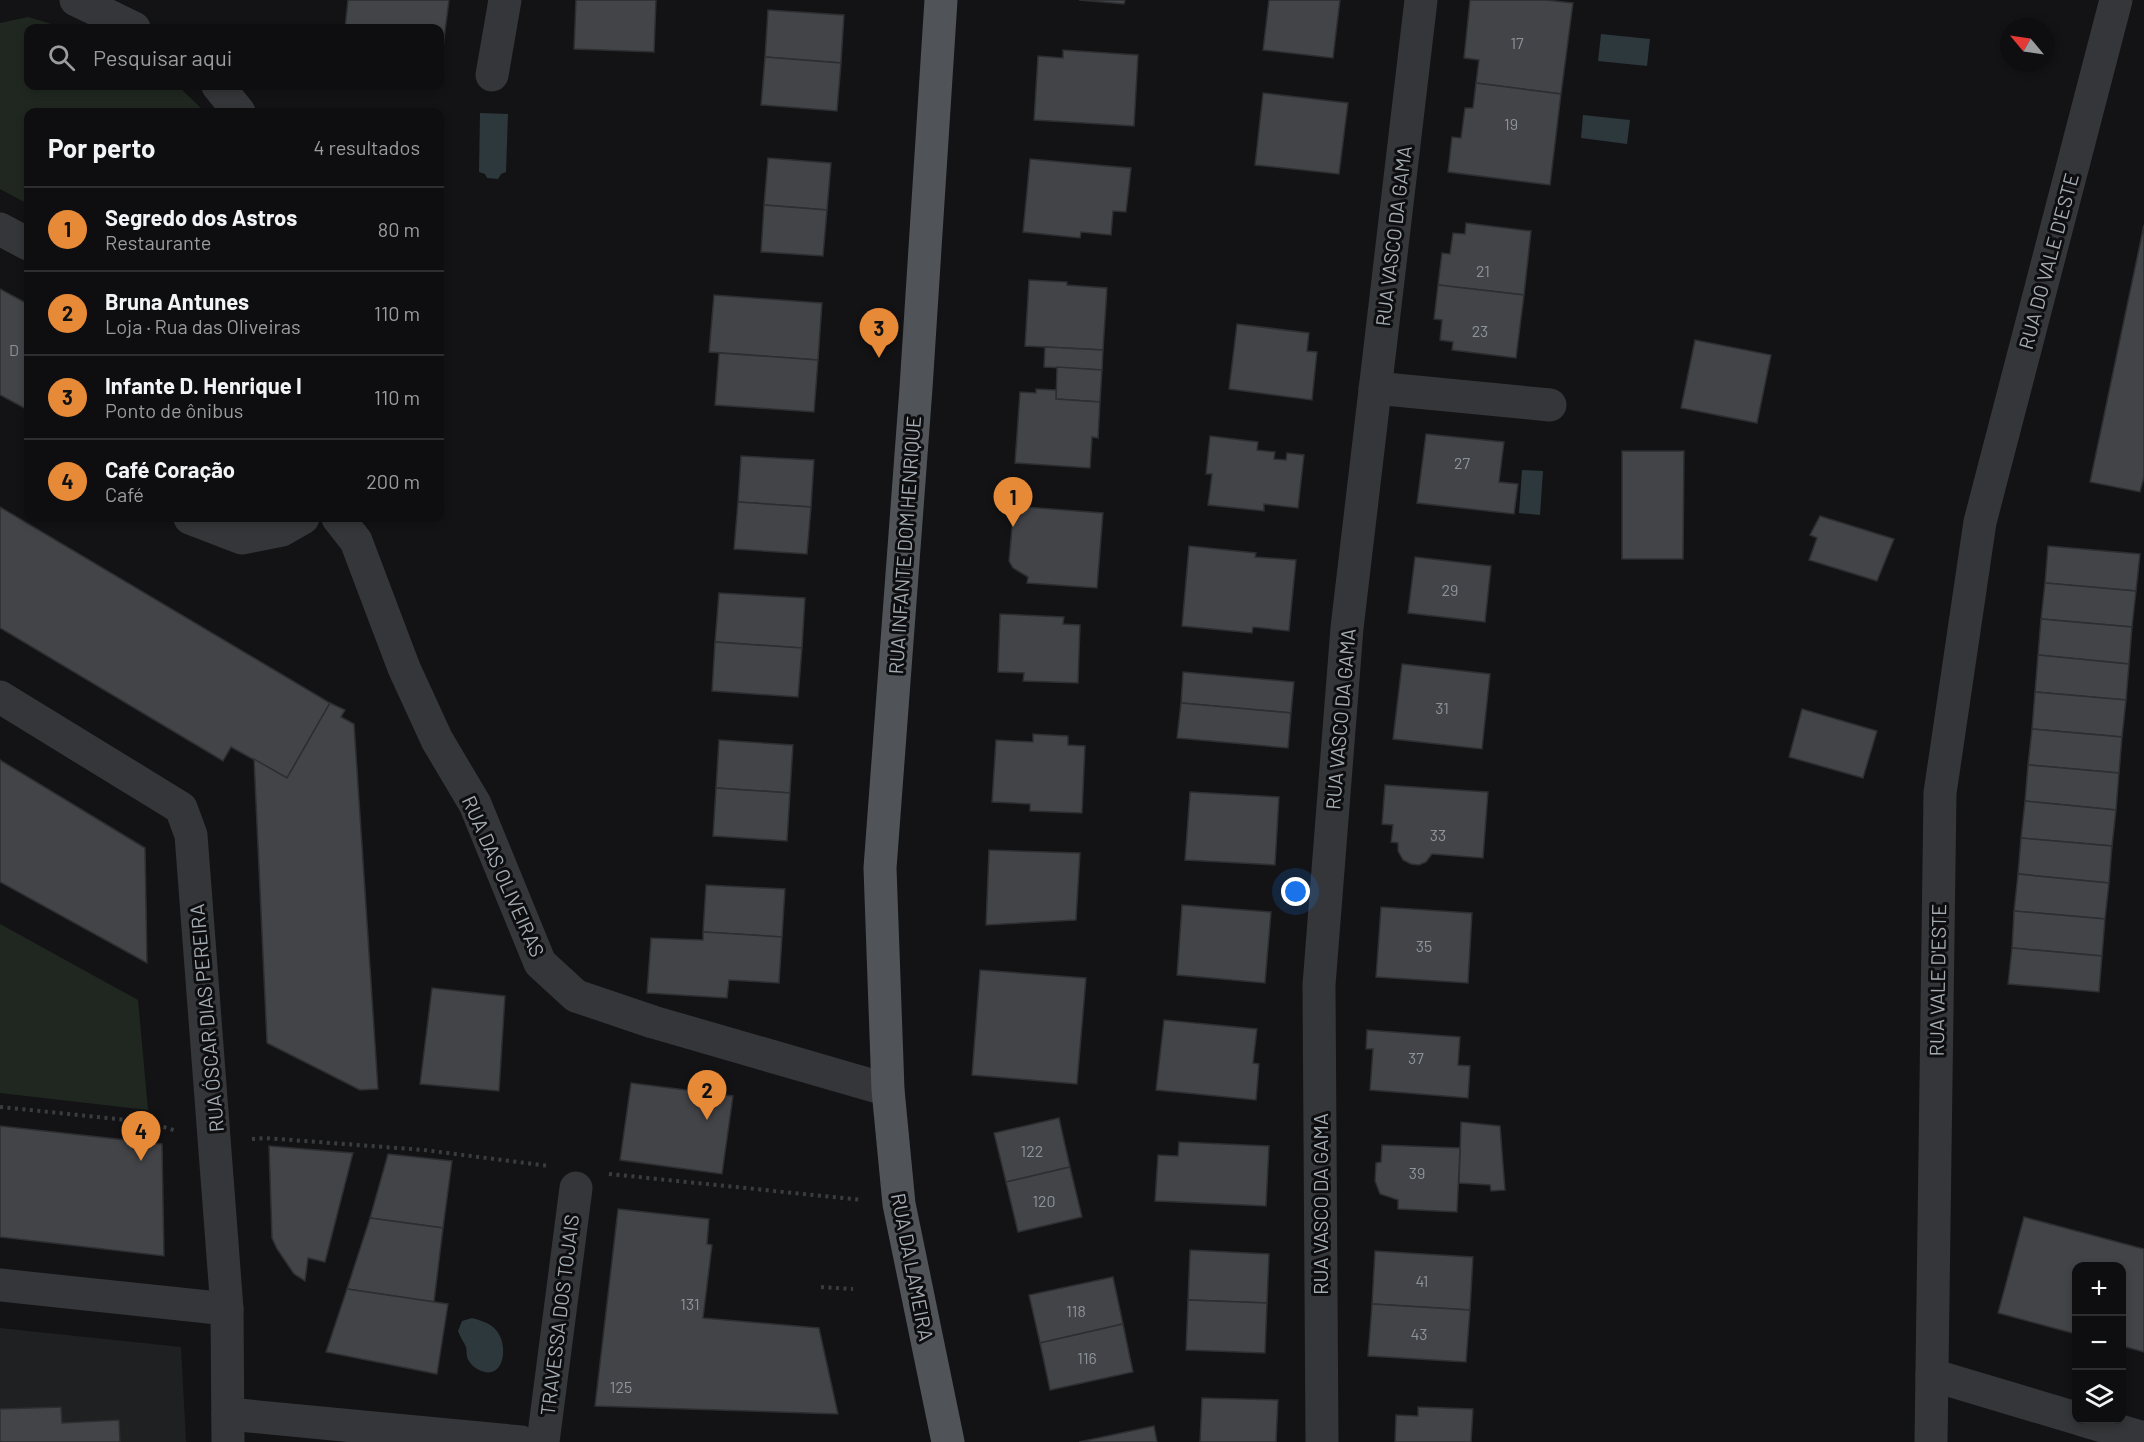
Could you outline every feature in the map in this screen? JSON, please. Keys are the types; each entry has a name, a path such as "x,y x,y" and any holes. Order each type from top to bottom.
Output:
{"main road":[{"name":"RUA INFANTE DOM HENRIQUE","path":"888,1090 880,868 914,412 941,0"},
{"name":"RUA DA LAMEIRA","path":"888,1090 899,1204 948,1442"}],"street":[{"path":"76,0 126,24"},
{"path":"492,75 505,0"},
{"name":"RUA VASCO DA GAMA","path":"1322,1442 1319,985 1347,628 1421,0"},
{"name":"RUA DO VALE D'ESTE","path":"1980,522 2116,0"},
{"path":"221,90 236,108"},
{"path":"0,229 24,242"},
{"path":"1375,388 1550,405"},
{"path":"200,522 242,538 282,530 296,522"},
{"name":"RUA DAS OLIVEIRAS","path":"341,522 356,541 404,668 437,740 475,804 540,963 576,996 653,1022 888,1090"},
{"name":"RUA VALE D'ESTE","path":"1930,1442 1940,794 1980,522"},
{"name":"RUA ÓSCAR DIAS PEREIRA","path":"0,697 181,808 191,835 227,1309 228,1428"},
{"name":"TRAVESSA DOS TOJAIS","path":"543,1442 576,1188"},
{"path":"0,1285 227,1309"},
{"path":"1932,1375 2072,1417"},
{"path":"2098,1424 2144,1438"},
{"path":"228,1428 521,1442"}],"path":[{"path":"0,1107 147,1122 216,1143"},
{"path":"821,1287 853,1289"}],"shaded area":[{"path":"28,17 52,24 24,24 24,90 182,90 201,108 24,108 24,202 0,189 0,23"},
{"path":"1601,34 1650,39 1647,66 1598,61"},
{"path":"480,113 508,114 506,172 498,179 487,178 485,174 479,172"},
{"path":"1583,115 1630,120 1627,144 1581,138"},
{"path":"1522,470 1543,471 1540,515 1519,513"},
{"path":"0,924 138,1000 148,1110 0,1093"},
{"path":"472,1318 493,1327 502,1341 503,1358 495,1371 479,1370 468,1359 466,1347 458,1331 462,1321"},
{"path":"0,1328 181,1347 186,1442 0,1442"}],"building":[{"path":"348,0 449,0 444,39 444,24 345,24"},
{"path":"576,0 656,0 654,52 574,49"},
{"path":"1079,0 1125,0 1124,4"},
{"path":"1269,0 1340,0 1333,58 1263,50"},
{"path":"1470,0 1546,0 1573,3 1561,94 1476,83 1479,60 1464,58"},
{"path":"768,10 844,15 841,63 765,57"},
{"path":"1063,50 1138,55 1134,126 1034,120 1038,56 1063,58"},
{"path":"765,57 841,63 837,111 761,105"},
{"path":"1476,83 1561,94 1550,185 1448,172 1452,137 1461,138 1465,108 1473,108"},
{"path":"1263,93 1348,103 1339,174 1255,165"},
{"path":"768,158 831,163 827,210 764,205"},
{"path":"1030,159 1131,168 1126,212 1113,211 1111,235 1081,232 1080,238 1023,232"},
{"path":"764,205 827,210 823,256 761,252"},
{"path":"1466,223 1531,231 1524,295 1438,285 1442,253 1450,254 1453,233 1465,234"},
{"path":"2144,225 2144,477 2140,492 2090,482"},
{"path":"1029,280 1067,282 1067,285 1107,288 1103,350 1025,346"},
{"path":"1438,285 1524,295 1516,358 1452,350 1453,342 1440,340 1442,320 1434,319"},
{"path":"0,289 24,302 24,408 0,395"},
{"path":"714,295 822,303 818,360 709,352"},
{"path":"1237,324 1309,333 1307,351 1317,352 1312,400 1229,389"},
{"path":"1695,340 1771,355 1757,423 1681,408"},
{"path":"1045,347 1103,350 1102,370 1044,367"},
{"path":"719,353 818,360 814,412 715,405"},
{"path":"1057,367 1102,370 1100,402 1056,399"},
{"path":"1036,389 1056,390 1056,399 1100,402 1098,438 1092,437 1090,468 1015,463 1020,392 1036,393"},
{"path":"1426,434 1504,442 1499,482 1518,484 1514,514 1417,503"},
{"path":"1210,436 1258,442 1257,450 1275,452 1274,459 1286,460 1287,453 1304,455 1298,508 1264,504 1264,511 1208,505 1212,474 1206,474"},
{"path":"1622,451 1684,451 1683,559 1622,559"},
{"path":"741,456 814,460 811,507 738,502"},
{"path":"738,502 811,507 807,554 734,549"},
{"path":"1014,506 1103,513 1097,588 1027,583 1028,577 1013,568 1009,561"},
{"path":"0,507 330,703 287,778 231,747 223,761 0,628"},
{"path":"1820,516 1894,539 1877,581 1809,560 1817,538 1810,535"},
{"path":"1189,546 1256,553 1255,557 1296,560 1289,631 1253,627 1252,633 1182,626"},
{"path":"2048,546 2140,554 2136,591 2045,583"},
{"path":"1415,557 1491,566 1485,622 1408,613"},
{"path":"2045,583 2136,591 2132,627 2041,619"},
{"path":"719,593 805,598 802,648 715,642"},
{"path":"1000,614 1064,617 1063,624 1080,625 1078,683 1023,681 1024,673 998,672"},
{"path":"2041,619 2132,627 2129,664 2038,655"},
{"path":"715,642 802,648 798,697 712,691"},
{"path":"2038,655 2129,664 2126,700 2035,692"},
{"path":"1402,664 1490,674 1482,749 1393,739"},
{"path":"1183,672 1294,682 1291,713 1181,703"},
{"path":"2035,692 2126,700 2122,737 2032,729"},
{"path":"330,703 345,710 341,717 354,724 378,1089 360,1090 267,1043 254,759 287,778"},
{"path":"1181,703 1291,713 1288,748 1177,738"},
{"path":"1802,709 1877,731 1863,778 1789,757"},
{"path":"2032,729 2122,737 2119,773 2028,765"},
{"path":"1033,734 1068,736 1068,745 1085,746 1082,813 1030,811 1030,804 992,802 996,740 1033,742"},
{"path":"719,740 793,745 790,793 716,788"},
{"path":"0,760 145,848 147,963 0,882"},
{"path":"2028,765 2119,773 2116,810 2025,801"},
{"path":"1385,785 1488,792 1483,858 1432,854 1426,862 1419,865 1403,860 1398,851 1398,843 1391,842 1393,825 1382,824"},
{"path":"716,788 790,793 787,841 713,836"},
{"path":"1190,792 1279,797 1275,865 1185,860"},
{"path":"2025,801 2116,810 2112,846 2021,838"},
{"path":"2021,838 2112,846 2109,883 2018,874"},
{"path":"989,850 1080,853 1076,920 986,925"},
{"path":"2018,874 2109,883 2105,919 2014,911"},
{"path":"706,885 785,889 782,937 703,932"},
{"path":"1182,905 1271,912 1265,983 1177,975"},
{"path":"1381,907 1472,913 1468,983 1376,977"},
{"path":"2014,911 2105,919 2102,956 2012,948"},
{"path":"703,932 782,937 779,983 729,980 727,998 647,993 651,938 703,940"},
{"path":"2012,948 2102,956 2099,992 2008,984"},
{"path":"980,970 1086,978 1077,1084 972,1075"},
{"path":"432,988 505,996 499,1091 420,1084"},
{"path":"1164,1020 1257,1029 1253,1063 1259,1064 1256,1100 1156,1090"},
{"path":"1367,1030 1460,1037 1458,1065 1470,1066 1468,1098 1370,1090 1373,1049 1366,1049"},
{"path":"631,1083 733,1096 722,1174 620,1160"},
{"path":"1059,1118 1070,1167 1006,1182 994,1133"},
{"path":"1461,1122 1500,1126 1505,1190 1491,1191 1490,1185 1459,1183"},
{"path":"0,1126 162,1144 164,1256 0,1237"},
{"path":"1179,1142 1269,1146 1266,1206 1155,1201 1158,1155 1178,1156"},
{"path":"1382,1145 1460,1148 1457,1212 1398,1209 1398,1200 1380,1194 1375,1181 1376,1163 1381,1162"},
{"path":"269,1146 353,1153 325,1262 308,1258 305,1281 294,1274 272,1238"},
{"path":"388,1154 452,1161 443,1228 370,1218"},
{"path":"1070,1167 1082,1217 1018,1232 1006,1182"},
{"path":"618,1209 709,1219 707,1244 712,1245 703,1318 819,1328 838,1414 595,1406"},
{"path":"2024,1217 2144,1249 2144,1352 2126,1347 2126,1262 2072,1262 2072,1333 1998,1313"},
{"path":"370,1218 443,1228 434,1302 347,1289"},
{"path":"1190,1250 1269,1254 1267,1303 1188,1300"},
{"path":"1375,1251 1473,1257 1470,1310 1372,1304"},
{"path":"1113,1277 1123,1324 1040,1343 1029,1295"},
{"path":"347,1289 448,1304 437,1374 326,1352"},
{"path":"1188,1300 1267,1303 1265,1353 1186,1350"},
{"path":"1372,1304 1470,1310 1466,1362 1368,1356"},
{"path":"1123,1324 1133,1372 1050,1390 1040,1343"},
{"path":"1202,1398 1278,1400 1276,1442 1200,1442"},
{"path":"61,1407 62,1423 119,1420 120,1442 0,1442 0,1409"},
{"path":"1418,1407 1473,1409 1471,1442 1395,1442 1396,1415 1418,1416"},
{"path":"1154,1426 1157,1442 1079,1442"}],"place":[{"name":"Infante D. Henrique I","path":"879,358"},
{"name":"Segredo dos Astros","path":"1013,527"},
{"name":"Bruna Antunes","path":"707,1120"},
{"name":"Café Coração","path":"141,1161"}]}
